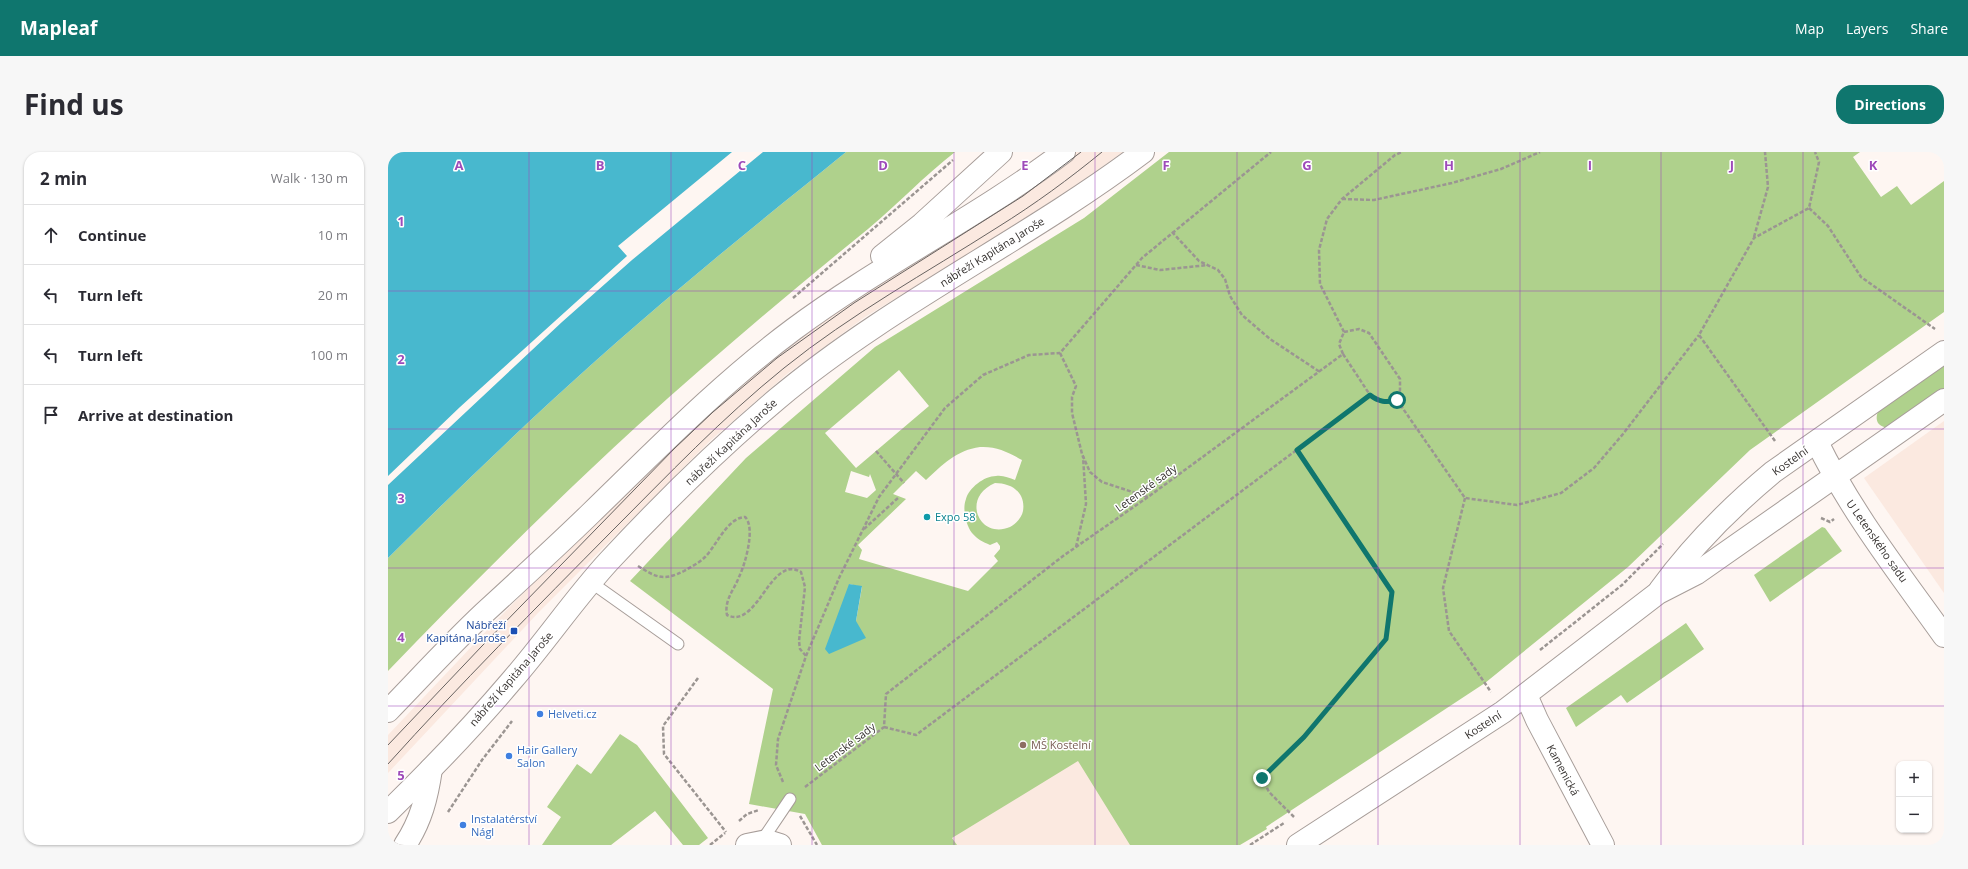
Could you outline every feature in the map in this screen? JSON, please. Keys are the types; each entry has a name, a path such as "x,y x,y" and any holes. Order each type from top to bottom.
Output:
{"main road":[{"path":"388,711 484,614 537,565 688,418 745,367 922,224 1001,152"},
{"path":"795,328 855,286 965,218 1064,152"},
{"name":"nábřeží Kapitána Jaroše","path":"388,812 431,769 513,679 613,558 701,468 758,416 813,371 856,339 913,301 1090,190 1143,152"},
{"name":"Kostelní","path":"1658,593 1683,558 1748,492 1773,472 1944,352"},
{"name":"Kostelní","path":"1298,845 1503,712 1658,593 1697,573 1944,400"},
{"name":"U Letenského sadu","path":"1817,442 1834,478 1852,507 1944,636"},
{"name":"Kamenická","path":"1526,695 1537,720 1603,845"},
{"path":"405,845 419,820 428,794 431,769"}],"lane":[{"path":"592,583 678,644"},
{"path":"762,844 790,799"}],"path":[{"path":"790,799 776,765 778,739 806,656 839,578 879,497 895,473 945,408 983,375 1029,355 1060,353 1135,265 1172,232 1271,152"},
{"path":"1397,400 1388,402 1378,400 1370,395 1343,354 1339,344 1344,332 1320,284 1319,250 1327,219 1342,199 1395,155 1402,152"},
{"path":"1342,199 1374,200 1452,183 1501,170 1540,152"},
{"path":"1397,400 1465,498 1517,505 1561,493 1594,468 1623,434 1699,335 1754,238 1768,187 1764,152"},
{"path":"1754,238 1809,208 1819,162 1815,152"},
{"path":"1809,208 1828,226 1861,278 1936,330"},
{"path":"1172,232 1199,260 1218,270 1225,279 1230,296 1242,315 1270,339 1320,372"},
{"path":"1135,265 1160,270 1208,265"},
{"path":"1344,332 1359,329 1369,333 1400,379 1400,390 1397,400"},
{"path":"1699,335 1776,441 1770,445"},
{"path":"1060,353 1076,386 1072,398 1072,413 1082,454 1086,504 1076,548"},
{"name":"Letenské sady","path":"790,799 884,727 886,694 1076,548 1343,354"},
{"path":"884,727 916,735 1370,395"},
{"path":"1294,817 1269,792 1262,778 1304,737 1386,639 1392,592 1297,450"},
{"path":"876,451 904,483"},
{"path":"1082,454 1090,472 1102,482 1148,497"},
{"path":"863,531 899,497"},
{"path":"1465,498 1444,588 1450,630 1503,712"},
{"path":"1816,521 1822,517 1830,522 1852,507"},
{"path":"637,565 653,575 663,578 674,575 704,558 734,521 745,517 749,520 750,526 746,557 740,577 727,601 727,615 732,617 742,615 761,598 780,572 788,568 796,569 801,572 805,587 799,642 800,649 806,656"},
{"path":"1538,652 1622,585 1666,541"},
{"path":"698,678 663,726 664,754 727,832"},
{"path":"1483,694 1496,685"},
{"path":"1250,845 1300,812"}],"shaded area":[{"path":"1071,152 1123,152 1079,183 994,238 865,317 787,374 711,440 538,613 388,773 388,735 492,625 692,423 767,357"},
{"path":"1944,421 1944,593 1864,478"},
{"name":"MŠ Kostelní","path":"1056,657 1172,845 822,845 816,834"}],"green space":[{"path":"846,152 955,152 879,219 750,326 636,427 572,487 448,609 388,671 388,558 497,452 609,349 706,266"},
{"path":"1169,152 1860,152 1853,157 1881,197 1897,186 1911,205 1944,181 1944,312 1750,450 1628,567 1485,683 1266,827 1267,829 1240,845 1130,845 1078,761 952,838 957,845 822,845 805,814 749,804 773,689 630,581 746,458 875,347 1084,218","holes":["899,370 929,406 856,468 825,433","980,447 991,447 1007,452 1022,460 1015,480 1001,476 982,480 970,491 964,507 965,517 972,533 978,539 987,544 990,545 997,542 1000,546 1000,549 994,556 998,561 968,591 859,559 862,550 858,545 906,499 893,494 916,471 926,480 950,459 964,451","851,471 869,477 870,474 876,490 867,498 845,492","995,483 1001,483 1016,490 1020,494 1023,504 1023,511 1020,518 1010,527 999,529 990,528 983,523 978,516 976,507 978,498 984,490","849,584 862,587 856,621"]},
{"path":"1944,361 1944,391 1892,428 1883,427 1880,425 1877,416 1880,407"},
{"path":"1822,527 1825,528 1842,551 1770,602 1754,575"},
{"path":"1686,623 1704,649 1627,703 1621,695 1576,727 1566,708"},
{"path":"620,734 637,745 708,838 699,845 683,845 655,811 611,845 542,845 561,817 547,807 577,764 591,774"}],"water":[{"path":"388,152 732,152 618,246 627,256 460,407 388,476"},
{"path":"763,152 846,152 706,266 609,349 497,452 388,558 388,485 562,322 632,260"},
{"path":"849,584 862,586 856,621 866,638 829,654 825,649"}],"tram line":[{"path":"388,745 675,448 713,412 777,358 854,303 1023,196 1081,152"},
{"path":"388,764 470,675 612,531 696,447 761,387 809,348 889,294 1025,209 1064,182 1102,152"}],"place":[{"name":"Expo 58","path":"927,517"},
{"name":"Nábřeží Kapitána Jaroše","path":"514,631"},
{"name":"Helveti.cz","path":"540,714"},
{"name":"MŠ Kostelní","path":"1023,745"},
{"name":"Hair Gallery Salon","path":"509,756"},
{"name":"Instalatérství Nágl","path":"463,825"}],"route":[{"path":"1262,778 1304,737 1386,639 1392,592 1297,450 1370,395 1378,400 1388,402 1397,400"}]}
